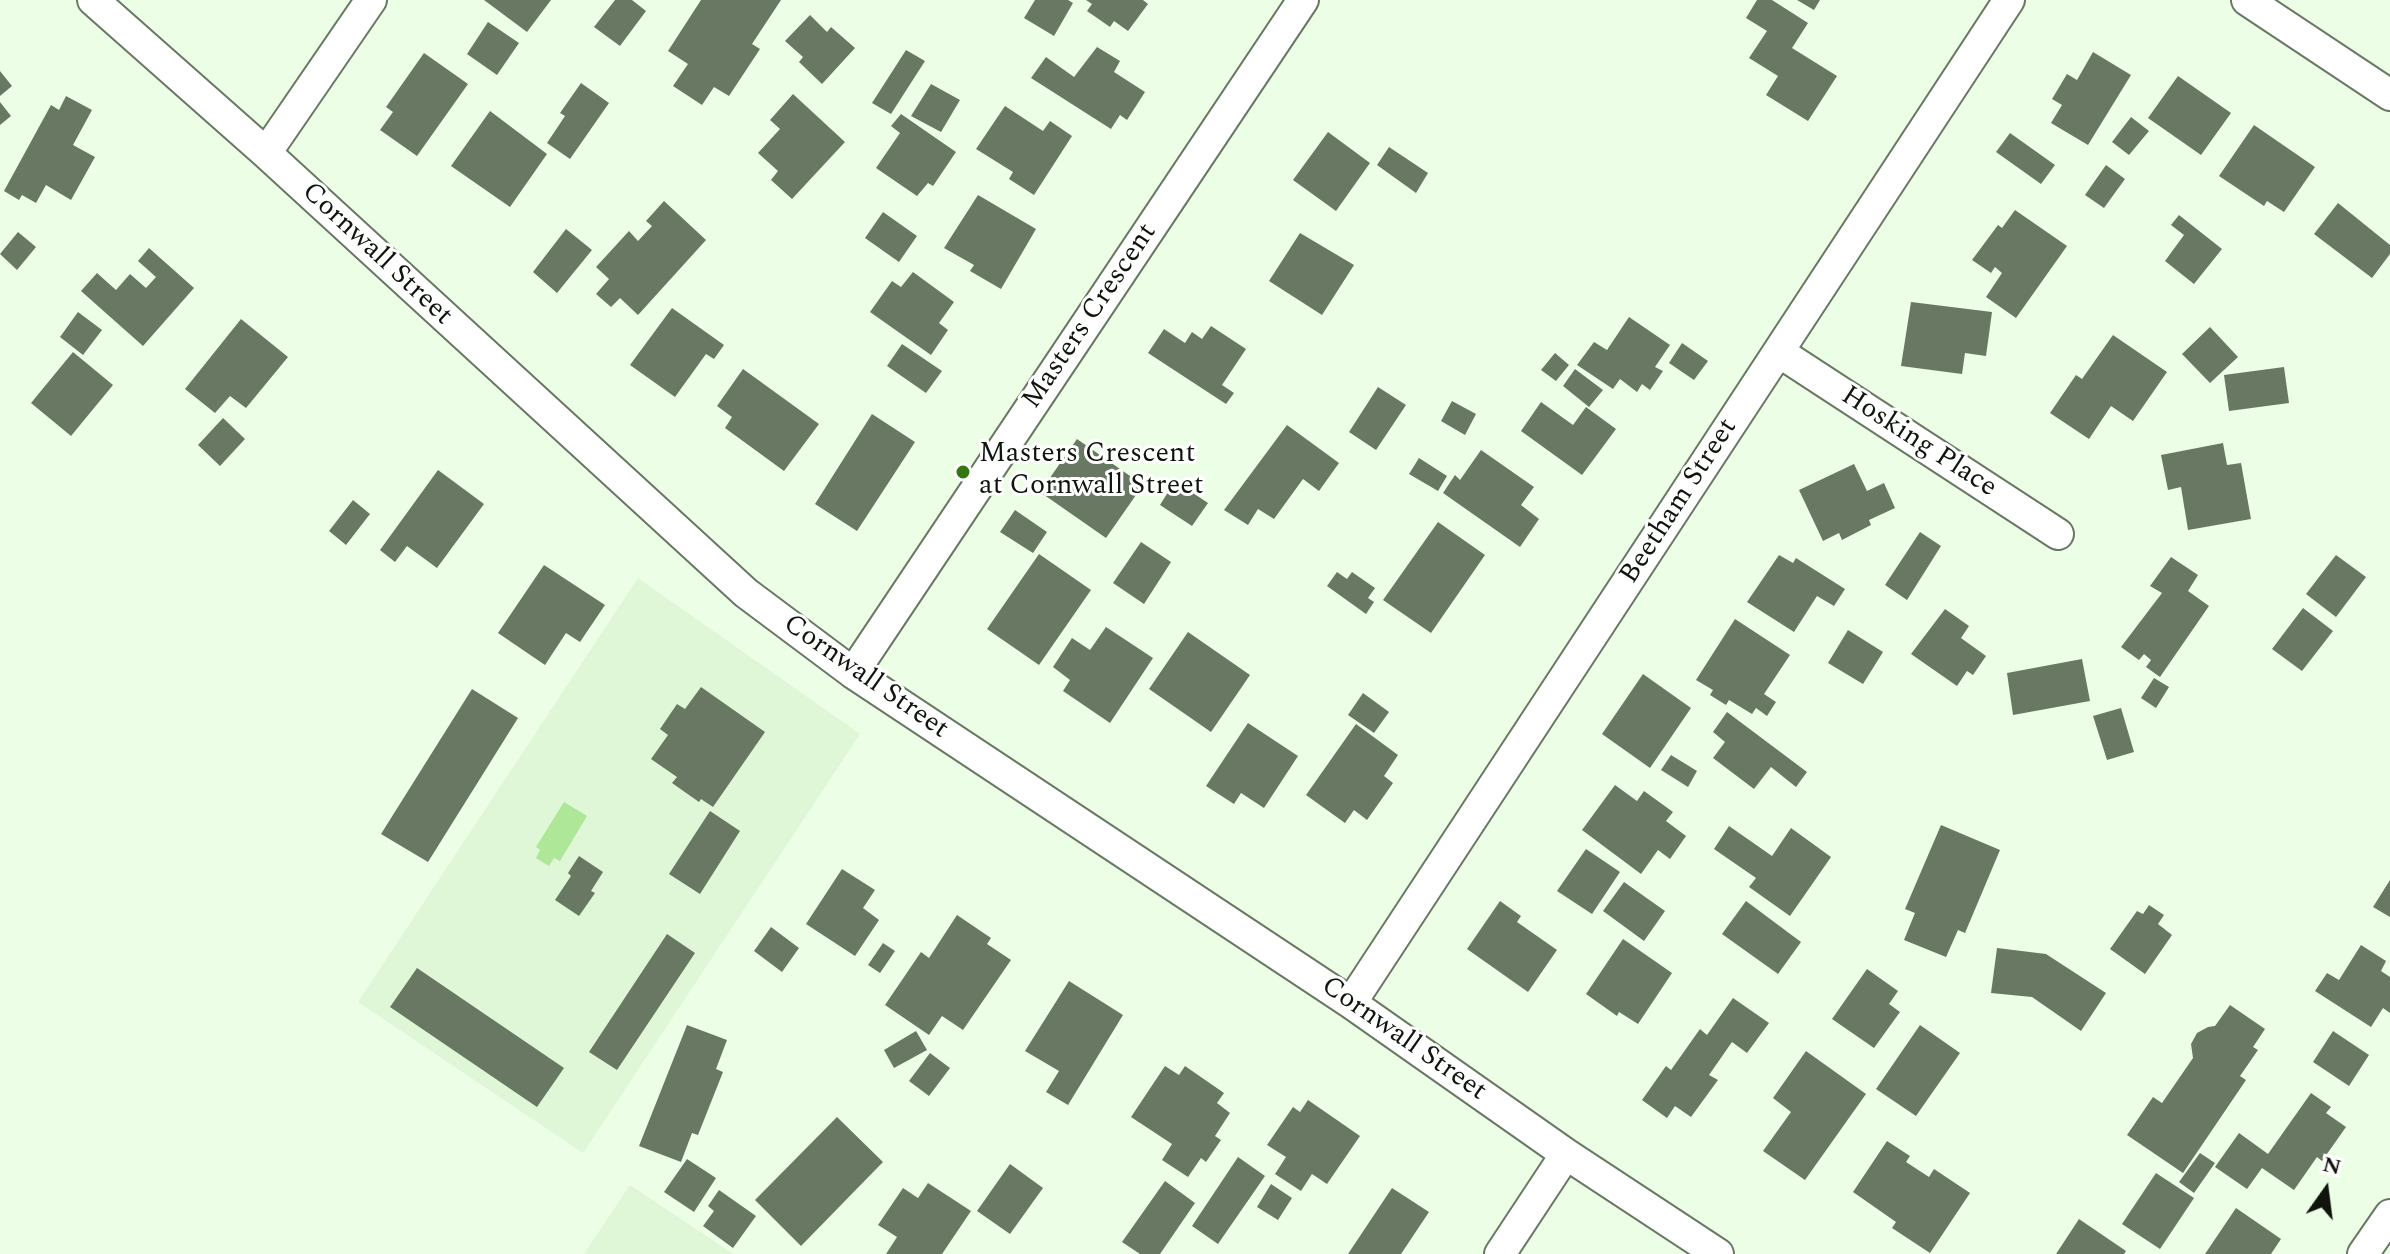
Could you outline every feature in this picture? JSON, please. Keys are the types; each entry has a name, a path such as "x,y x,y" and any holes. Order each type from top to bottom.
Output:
{"street":[{"name":"Cornwall Street","path":"93,0 266,153 746,593 853,673 1351,1003 1566,1154 1718,1254"},
{"path":"266,153 371,0"},
{"name":"Masters Crescent","path":"853,673 1303,0"},
{"name":"Beetham Street","path":"1351,1003 2009,0"},
{"path":"2247,0 2390,95"},
{"name":"Hosking Place","path":"1779,352 2058,534"},
{"path":"1500,1254 1566,1154"},
{"path":"2363,1254 2390,1215"}],"shaded area":[{"path":"638,578 860,734 583,1153 358,1002"},
{"path":"564,802 587,816 560,861 554,858 549,866 536,858 540,850 536,847"},
{"path":"630,1185 733,1254 584,1254"}],"building":[{"path":"484,0 551,0 527,32"},
{"path":"615,0 632,0 646,11 620,46 594,27"},
{"path":"701,0 781,0 752,44 760,49 729,96 714,87 702,105 673,86 688,64 668,51"},
{"path":"1035,0 1068,0 1073,3 1054,36 1024,18"},
{"path":"1086,0 1143,0 1148,4 1128,31 1114,21 1110,27 1087,11 1092,4"},
{"path":"1757,0 1772,0 1808,23 1792,48 1837,76 1808,121 1766,95 1778,76 1749,58 1767,31 1746,18"},
{"path":"1797,0 1820,0 1814,10"},
{"path":"810,15 827,32 831,27 855,48 822,84 799,62 803,57 785,41"},
{"path":"488,22 519,43 497,75 467,54"},
{"path":"1097,47 1120,61 1114,72 1145,92 1127,120 1120,115 1111,129 1031,78 1046,57 1074,77"},
{"path":"906,50 925,61 891,114 872,103"},
{"path":"2093,52 2131,75 2088,145 2051,123 2062,105 2052,99 2067,74 2077,80"},
{"path":"424,53 468,84 417,156 380,130 393,112 386,107"},
{"path":"0,71 12,86 0,96"},
{"path":"2178,76 2231,113 2201,155 2148,118"},
{"path":"581,83 609,103 570,159 547,143 565,116 560,113"},
{"path":"931,84 960,100 941,132 911,116"},
{"path":"793,94 845,142 792,199 771,180 778,171 758,153 780,129 770,120"},
{"path":"66,96 92,110 73,145 95,157 71,200 46,185 36,203 22,195 19,200 4,191 51,105 59,110"},
{"path":"0,102 11,116 0,125"},
{"path":"1005,106 1043,131 1050,121 1072,136 1034,195 1009,179 1013,172 976,149"},
{"path":"490,111 547,154 510,207 451,166"},
{"path":"901,114 956,152 933,186 928,183 917,196 876,168 900,133 891,126"},
{"path":"2131,117 2149,131 2129,155 2112,142"},
{"path":"2254,125 2315,167 2284,212 2267,201 2264,206 2219,176"},
{"path":"1328,132 1370,163 1336,211 1293,180"},
{"path":"2010,133 2055,165 2041,184 1996,152"},
{"path":"1389,147 1428,173 1416,193 1377,165"},
{"path":"2106,165 2125,179 2104,208 2085,195"},
{"path":"978,195 1036,229 1001,289 970,271 974,265 944,248"},
{"path":"664,201 706,240 638,315 620,298 611,307 596,294 609,279 596,267 629,231 638,241 652,226 646,221"},
{"path":"2338,203 2390,245 2390,254 2372,278 2314,234"},
{"path":"2015,210 2067,246 2016,318 1986,297 2002,273 1995,267 1991,273 1972,260 1998,225 2002,228"},
{"path":"883,212 917,236 899,262 865,238"},
{"path":"2179,215 2222,249 2194,284 2165,261 2184,235 2171,225"},
{"path":"566,229 592,250 557,293 533,272"},
{"path":"18,232 36,247 17,270 0,254"},
{"path":"1300,233 1354,265 1322,315 1269,281"},
{"path":"149,248 194,288 143,346 81,291 97,273 116,290 130,274 146,288 156,277 138,261"},
{"path":"913,272 954,302 939,323 948,330 931,355 870,312 892,281 901,287"},
{"path":"1911,302 1992,312 1986,356 1965,353 1962,374 1901,366"},
{"path":"672,308 724,345 714,359 706,354 675,397 630,365"},
{"path":"78,312 102,330 83,355 60,337"},
{"path":"1629,317 1670,345 1655,367 1663,371 1650,390 1642,384 1637,392 1620,379 1613,389 1577,365 1594,342 1607,350"},
{"path":"241,319 288,357 246,408 230,396 215,413 185,389"},
{"path":"1211,326 1246,349 1222,385 1234,393 1226,404 1148,353 1164,329 1185,343 1192,332 1202,339"},
{"path":"2210,327 2238,357 2210,383 2182,354"},
{"path":"2113,335 2167,372 2133,421 2111,406 2089,439 2050,413 2076,375 2082,379"},
{"path":"1682,343 1708,361 1694,380 1669,363"},
{"path":"902,344 942,371 926,393 887,366"},
{"path":"73,352 113,385 71,436 31,403"},
{"path":"1555,353 1569,365 1556,381 1541,370"},
{"path":"2284,367 2289,403 2229,411 2224,375"},
{"path":"743,369 819,424 784,471 725,428 732,417 717,406"},
{"path":"1575,369 1603,390 1589,407 1563,386"},
{"path":"1378,387 1406,405 1376,450 1349,432"},
{"path":"1452,401 1476,414 1465,435 1441,421"},
{"path":"1541,402 1573,425 1586,407 1616,429 1582,475 1521,431"},
{"path":"872,414 915,442 857,531 815,504"},
{"path":"223,418 245,439 220,466 198,445"},
{"path":"1287,425 1339,463 1319,491 1303,479 1274,519 1258,509 1248,525 1224,510"},
{"path":"1077,439 1143,485 1106,538 1040,492"},
{"path":"2223,443 2227,465 2241,463 2251,519 2188,530 2181,487 2168,490 2161,455"},
{"path":"1481,450 1534,487 1521,505 1539,519 1520,547 1443,493 1455,475 1460,480"},
{"path":"1419,458 1447,476 1438,491 1409,474"},
{"path":"1854,464 1867,491 1884,483 1895,508 1869,520 1871,525 1842,540 1839,533 1823,541 1799,490"},
{"path":"438,470 484,504 437,568 407,546 395,562 380,550"},
{"path":"1175,481 1208,503 1192,526 1160,505"},
{"path":"353,500 370,514 346,545 329,531"},
{"path":"1015,510 1047,532 1033,553 1000,532"},
{"path":"1438,522 1485,555 1431,633 1383,600"},
{"path":"1920,532 1941,546 1907,600 1885,585"},
{"path":"1141,542 1171,562 1144,604 1113,583"},
{"path":"1039,554 1091,590 1039,665 987,629"},
{"path":"1779,555 1793,563 1796,558 1845,589 1834,606 1817,596 1794,632 1747,602"},
{"path":"2336,555 2366,577 2336,617 2306,594"},
{"path":"2171,557 2198,575 2188,591 2209,606 2160,677 2146,667 2151,660 2144,654 2139,660 2121,647 2162,593 2150,586"},
{"path":"544,565 605,605 580,642 566,633 545,665 498,633"},
{"path":"1337,572 1347,579 1352,572 1375,588 1368,598 1374,602 1366,614 1327,586"},
{"path":"2303,608 2333,631 2302,671 2272,649"},
{"path":"1945,609 1969,626 1961,638 1986,656 1973,675 1967,671 1957,686 1911,654"},
{"path":"1735,619 1790,655 1764,694 1776,702 1767,716 1756,708 1752,714 1729,700 1726,705 1710,695 1713,690 1696,680"},
{"path":"1106,627 1153,658 1110,723 1063,691 1070,680 1053,667 1072,638 1090,650"},
{"path":"1848,630 1883,652 1863,684 1828,663"},
{"path":"1188,632 1250,675 1211,732 1149,689"},
{"path":"2082,659 2090,701 2013,715 2007,673"},
{"path":"1643,674 1691,708 1650,768 1602,734"},
{"path":"2154,678 2169,687 2156,708 2141,698"},
{"path":"701,687 765,732 713,807 701,799 699,802 672,783 677,777 651,759 668,735 660,729 677,704 685,709"},
{"path":"472,689 518,718 428,862 381,834"},
{"path":"1363,693 1389,712 1374,733 1348,715"},
{"path":"2121,708 2134,752 2107,760 2093,716"},
{"path":"1727,712 1807,772 1796,787 1771,767 1754,789 1713,758 1725,742 1713,732"},
{"path":"1248,723 1298,756 1264,808 1241,793 1234,804 1206,786"},
{"path":"1356,724 1398,755 1384,776 1393,783 1367,820 1354,810 1345,823 1306,795"},
{"path":"1671,755 1697,771 1688,787 1661,770"},
{"path":"1615,785 1637,801 1644,791 1673,812 1666,821 1686,836 1670,859 1658,850 1641,874 1582,830"},
{"path":"710,811 740,831 700,894 669,874"},
{"path":"1941,825 2000,850 1965,933 1958,930 1946,957 1904,940 1915,913 1905,909"},
{"path":"1729,826 1772,856 1791,828 1831,857 1790,916 1749,887 1756,878 1714,849"},
{"path":"1586,849 1620,872 1592,914 1557,891"},
{"path":"579,856 603,872 591,891 595,893 579,916 555,900 571,876 568,873"},
{"path":"842,869 875,890 863,908 879,920 855,956 806,924"},
{"path":"2390,880 2390,917 2373,907"},
{"path":"1624,882 1665,911 1644,941 1603,911"},
{"path":"1500,901 1521,916 1517,922 1557,950 1528,992 1467,949"},
{"path":"1746,901 1801,942 1778,974 1722,934"},
{"path":"2149,905 2164,915 2158,924 2172,935 2145,974 2110,949 2137,911 2143,914"},
{"path":"957,915 991,938 987,944 1011,960 963,1030 942,1016 929,1035 885,1005 921,952 929,958"},
{"path":"771,927 799,948 782,972 754,951"},
{"path":"667,934 695,953 617,1070 589,1052"},
{"path":"1623,939 1672,973 1638,1024 1619,1012 1617,1016 1586,994"},
{"path":"883,943 895,951 880,973 868,965"},
{"path":"2361,945 2386,961 2381,971 2390,977 2390,1013 2383,1008 2371,1027 2315,991 2327,973 2339,980"},
{"path":"1997,948 2046,954 2106,993 2081,1031 2032,997 1991,993"},
{"path":"417,968 564,1068 537,1107 390,1007"},
{"path":"1867,969 1898,991 1889,1004 1900,1012 1874,1048 1832,1019"},
{"path":"1069,981 1123,1015 1068,1105 1046,1092 1059,1071 1025,1051"},
{"path":"1733,998 1769,1023 1747,1053 1732,1042 1709,1075 1718,1080 1691,1117 1675,1106 1667,1118 1642,1100 1666,1066 1671,1070 1700,1029 1707,1035"},
{"path":"2230,1005 2265,1029 2253,1047 2258,1050 2240,1076 2246,1080 2183,1173 2127,1135 2153,1097 2162,1103 2193,1058 2191,1044 2197,1033 2215,1026"},
{"path":"687,1025 727,1040 716,1069 723,1072 698,1135 692,1133 681,1162 639,1146"},
{"path":"1920,1025 1960,1053 1916,1116 1876,1089"},
{"path":"916,1031 927,1050 894,1068 884,1050"},
{"path":"2333,1031 2369,1055 2349,1086 2313,1062"},
{"path":"1806,1051 1866,1094 1805,1180 1763,1151 1791,1112 1773,1098"},
{"path":"930,1053 950,1068 929,1096 909,1081"},
{"path":"1165,1066 1179,1075 1185,1066 1224,1093 1217,1103 1230,1113 1215,1136 1221,1140 1206,1162 1201,1158 1188,1177 1162,1160 1172,1144 1131,1117"},
{"path":"2311,1093 2331,1107 2326,1113 2346,1127 2322,1161 2317,1157 2294,1190 2262,1168 2247,1189 2215,1167 2239,1133 2268,1154"},
{"path":"1308,1100 1360,1136 1327,1184 1312,1174 1301,1191 1275,1174 1286,1157 1267,1145 1293,1107 1300,1112"},
{"path":"837,1117 883,1162 801,1246 755,1200"},
{"path":"1887,1141 1910,1156 1906,1162 1929,1177 1934,1169 1970,1193 1930,1253 1892,1228 1896,1222 1853,1192"},
{"path":"2200,1153 2215,1163 2194,1193 2179,1182"},
{"path":"1238,1157 1265,1176 1218,1244 1192,1226"},
{"path":"687,1159 716,1178 694,1212 664,1192"},
{"path":"1010,1164 1043,1188 1010,1234 977,1211"},
{"path":"2156,1173 2194,1198 2160,1249 2122,1224"},
{"path":"1165,1181 1195,1203 1160,1254 1140,1254 1122,1242"},
{"path":"928,1183 971,1211 942,1254 886,1254 897,1237 878,1225 903,1188 918,1198"},
{"path":"1271,1184 1292,1198 1278,1220 1257,1207"},
{"path":"1392,1188 1429,1212 1401,1254 1348,1254"},
{"path":"719,1190 756,1216 733,1248 703,1226 714,1211 708,1206"},
{"path":"2236,1208 2281,1239 2271,1254 2205,1254"},
{"path":"2079,1219 2126,1251 2124,1254 2056,1254"}],"place":[{"name":"Masters Crescent at Cornwall Street","path":"963,472"}]}
